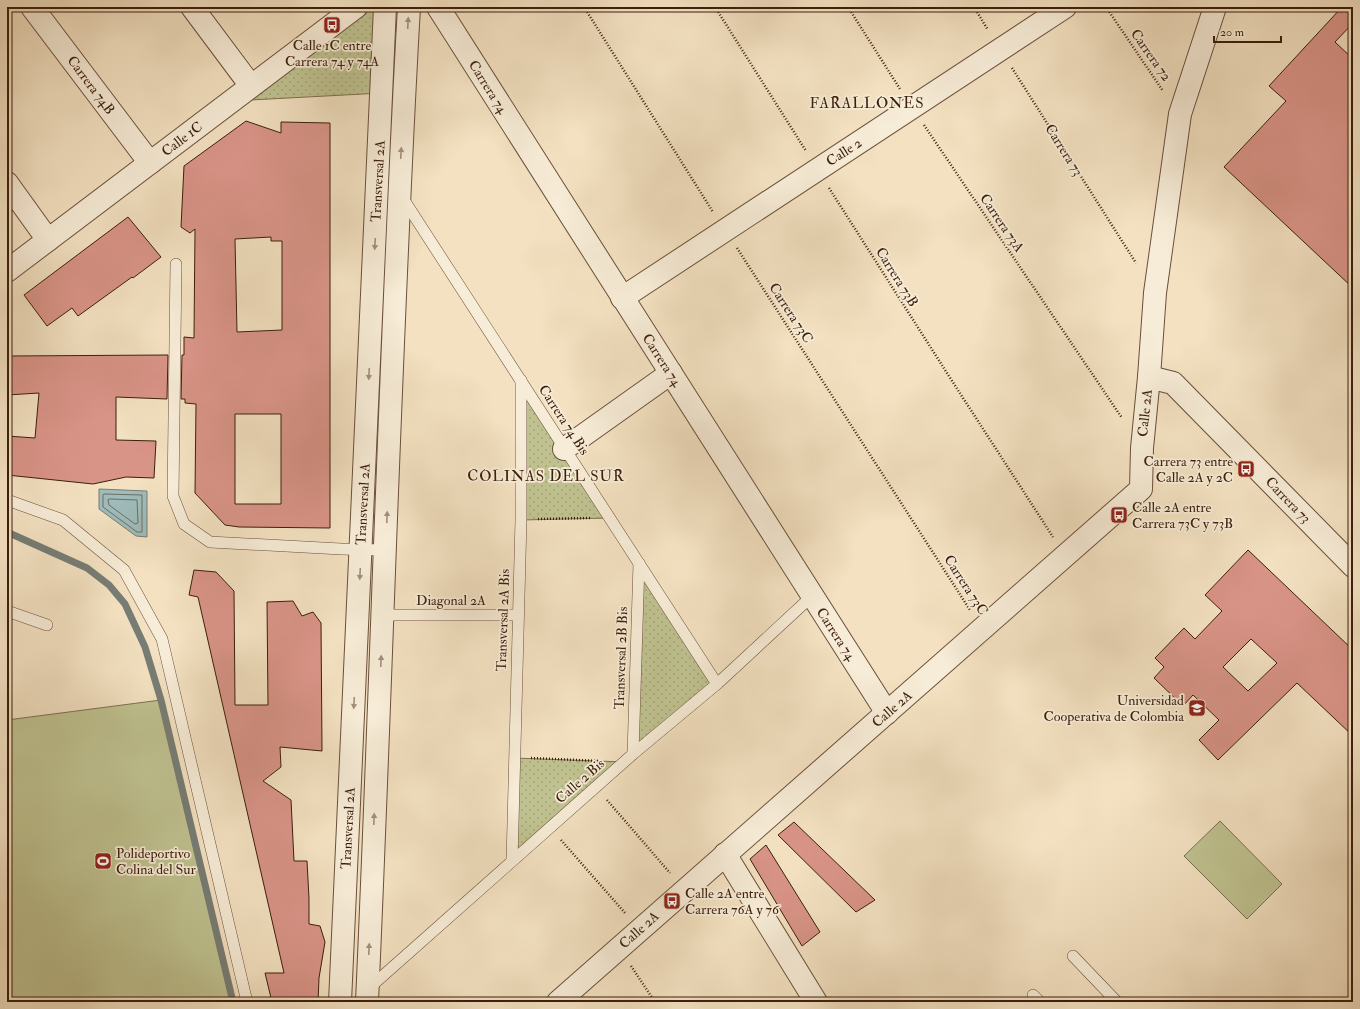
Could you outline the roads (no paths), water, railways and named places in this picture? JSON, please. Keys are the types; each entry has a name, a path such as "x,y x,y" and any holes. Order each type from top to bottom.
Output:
{"street":[{"name":"Carrera 74B","path":"32,7 150,163"},
{"path":"192,7 251,86"},
{"name":"Transversal 2A","path":"340,1002 385,7"},
{"name":"Transversal 2A","path":"367,996 383,615 398,192 409,7"},
{"name":"Carrera 74","path":"438,7 887,713"},
{"name":"Calle 2","path":"622,298 1065,7"},
{"name":"Calle 2A","path":"558,1002 1141,489 1142,448 1155,293 1180,114 1215,7"},
{"name":"Calle 1C","path":"7,271 354,8"},
{"path":"7,183 48,240"},
{"path":"564,449 671,374"},
{"name":"Carrera 73","path":"1149,377 1173,383 1351,558"},
{"path":"725,854 816,1002"}],"lane":[{"name":"Carrera 74 Bis","path":"398,192 717,684"},
{"path":"176,264 173,496 184,524 210,542 385,550"},
{"name":"Transversal 2A Bis","path":"512,861 521,520 520,380"},
{"path":"7,500 63,520 124,570 162,639 247,1002"},
{"name":"Transversal 2B Bis","path":"629,758 639,563"},
{"name":"Calle 2 Bis","path":"367,996 512,861 629,758 717,684 812,596"},
{"path":"7,611 47,625"},
{"name":"Diagonal 2A","path":"383,615 518,615"},
{"path":"1073,956 1117,1002"}],"water":[{"path":"99,489 147,491 147,537 136,536 99,509"}],"waterway":[{"path":"7,532 87,568 109,585 125,604 145,647 161,700 233,1002"}],"place":[{"name":"Calle 1C entre Carrera 74 y 74A","path":"332,25"},
{"name":"Carrera 73 entre Calle 2A y 2C","path":"1246,469"},
{"name":"Calle 2A entre Carrera 73C y 73B","path":"1119,515"},
{"name":"Universidad Cooperativa de Colombia","path":"1197,708"},
{"name":"Polideportivo Colina del Sur","path":"103,861"},
{"name":"Calle 2A entre Carrera 76A y 76","path":"672,901"}],"district":[{"name":"FARALLONES","path":"867,103"},
{"name":"COLINAS DEL SUR","path":"546,476"}]}
